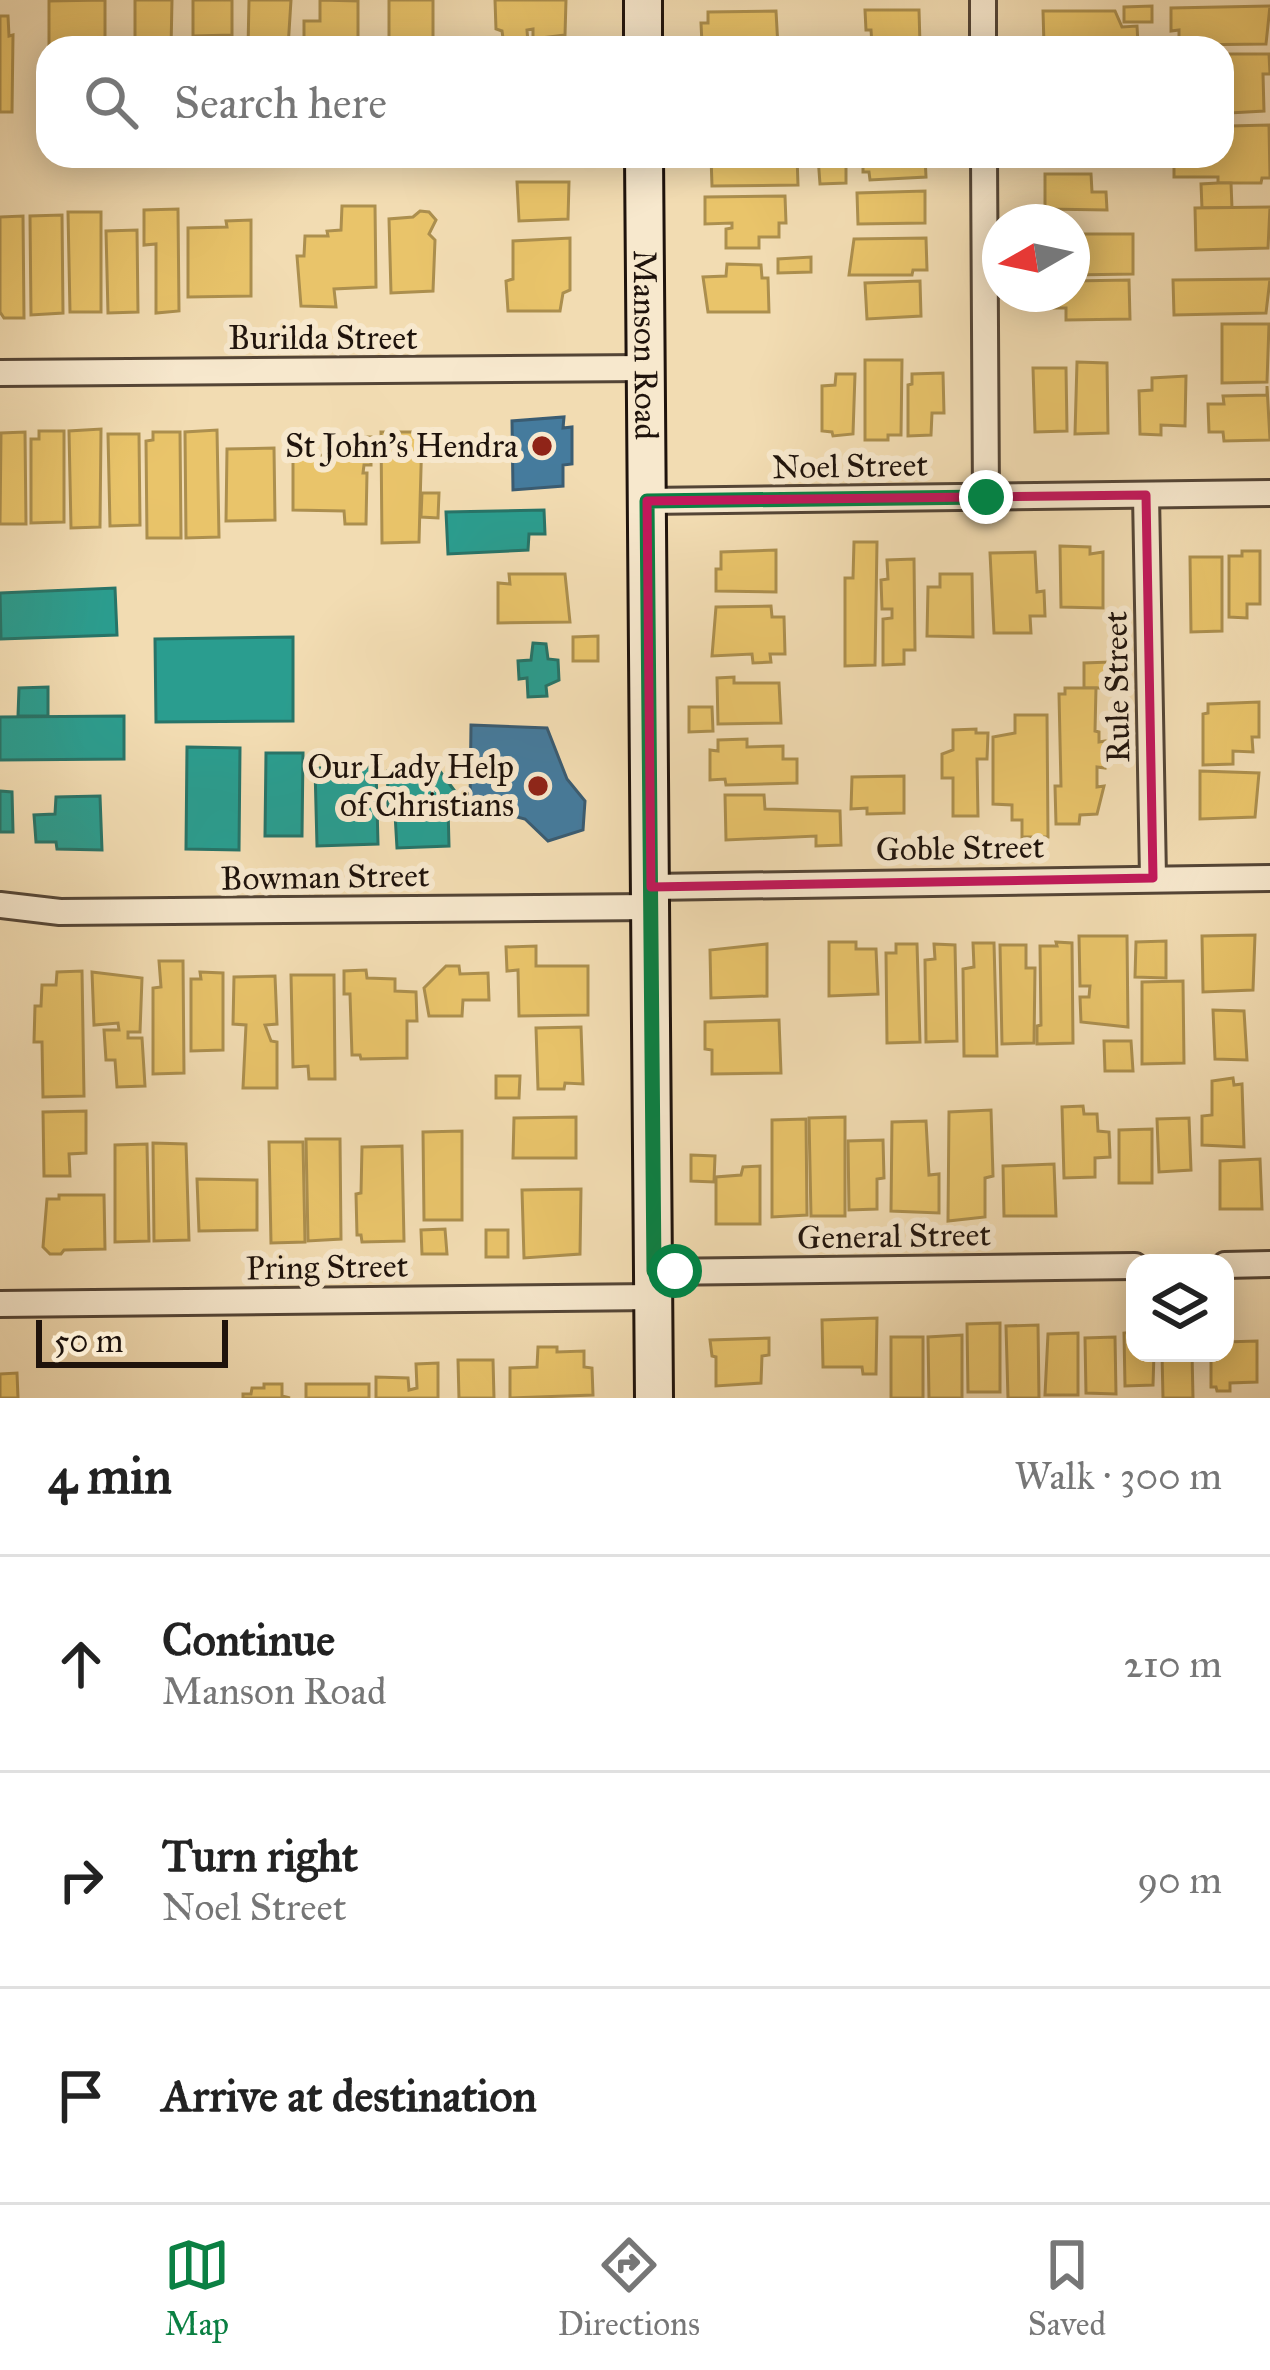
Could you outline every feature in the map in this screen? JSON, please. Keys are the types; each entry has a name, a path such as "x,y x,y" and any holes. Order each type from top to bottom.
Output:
{"street":[{"path":"643,0 643,36"},
{"path":"983,0 983,36"},
{"name":"Manson Road","path":"644,168 654,1398"},
{"path":"984,168 986,497"},
{"name":"Burilda Street","path":"0,373 646,368"},
{"name":"Noel Street","path":"647,501 1270,493"},
{"name":"Rule Street","path":"1146,495 1153,878"},
{"name":"Goble Street","path":"651,897 1270,878"},
{"name":"Bowman Street","path":"0,905 60,912 651,897"},
{"path":"1234,1265 1270,1264"},
{"name":"General Street","path":"654,1284 1126,1266"},
{"name":"Pring Street","path":"0,1304 654,1284"}],"highlighted area":[{"path":"1146,495 1153,878 651,887 647,501"}],"building: Homes":[{"path":"105,0 105,36 49,36 49,1"},
{"path":"135,0 172,0 171,36 135,36"},
{"path":"193,0 232,0 232,35 193,36"},
{"path":"249,0 291,0 289,36 248,36"},
{"path":"320,0 358,1 358,36 304,36 304,21 320,21"},
{"path":"389,0 433,0 433,36 389,36"},
{"path":"495,0 566,0 565,35 533,36 533,29 527,30 527,36 503,36 496,29"},
{"path":"1152,6 1152,22 1124,22 1124,7"},
{"path":"1270,6 1266,44 1234,44 1234,36 1179,36 1179,30 1171,31 1171,8"},
{"path":"865,10 919,10 920,36 871,36 871,30 866,30"},
{"path":"776,11 777,36 702,36 701,23 708,23 708,12"},
{"path":"1043,11 1115,11 1122,27 1137,26 1138,36 1044,36"},
{"path":"0,16 8,16 9,36 13,35 12,112 0,112"},
{"path":"1234,54 1269,54 1270,74 1263,74 1264,111 1234,113"},
{"path":"1269,125 1270,178 1262,178 1261,183 1218,183 1218,177 1174,177 1174,168 1234,168 1234,126"},
{"path":"711,168 797,168 798,185 712,186"},
{"path":"819,168 846,168 846,183 820,184"},
{"path":"863,168 926,168 926,177 870,180 869,172"},
{"path":"1045,174 1091,174 1092,192 1106,192 1107,210 1090,210 1090,204 1045,204"},
{"path":"517,182 569,182 568,219 519,221"},
{"path":"1231,183 1232,208 1202,208 1201,184"},
{"path":"925,191 925,223 858,224 857,193"},
{"path":"785,196 786,223 779,223 779,237 759,237 759,248 726,248 726,229 732,223 705,224 705,197"},
{"path":"342,206 375,206 376,287 334,289 336,307 301,306 297,256 304,256 305,236 328,236 327,231 341,230"},
{"path":"1270,207 1268,248 1196,250 1195,208"},
{"path":"178,209 179,311 156,313 156,244 144,245 144,210"},
{"path":"420,211 436,220 429,234 435,240 433,291 391,293 389,219 413,217"},
{"path":"68,212 101,212 101,312 70,312"},
{"path":"62,215 63,313 31,315 30,216"},
{"path":"23,216 24,318 4,318 0,312 0,217"},
{"path":"251,220 251,296 188,297 188,228 227,227 226,221"},
{"path":"137,230 138,312 108,313 106,231"},
{"path":"1090,234 1133,234 1133,274 1090,275"},
{"path":"570,238 570,290 563,293 560,311 508,311 506,281 513,279 513,241"},
{"path":"926,238 927,270 913,270 912,275 849,275 854,239"},
{"path":"811,257 811,272 778,273 778,259"},
{"path":"727,264 761,265 762,278 768,278 769,312 708,312 703,277 726,276"},
{"path":"1270,279 1266,313 1174,315 1173,280"},
{"path":"1129,280 1130,319 1066,320 1066,312 1090,312 1090,281"},
{"path":"920,281 921,316 867,319 865,283"},
{"path":"1222,324 1269,324 1267,382 1222,383"},
{"path":"865,360 902,360 901,435 888,435 888,440 865,440"},
{"path":"1077,362 1107,363 1108,433 1075,434"},
{"path":"1033,368 1066,368 1067,431 1035,432"},
{"path":"943,373 944,413 932,413 931,435 908,436 912,374"},
{"path":"836,374 855,374 853,434 833,436 822,431 822,386 835,385"},
{"path":"1186,376 1185,426 1161,425 1161,435 1140,434 1139,391 1152,390 1152,378"},
{"path":"1267,386 1270,440 1224,441 1223,432 1209,432 1208,404 1224,404 1223,396 1267,395"},
{"path":"101,429 100,527 71,528 69,431"},
{"path":"217,430 219,537 186,538 185,432"},
{"path":"39,431 64,431 64,522 31,523 31,439 39,439"},
{"path":"25,432 26,524 0,524 1,433"},
{"path":"153,432 180,432 181,538 147,538 146,441 153,440"},
{"path":"381,432 422,432 419,542 382,543"},
{"path":"108,434 139,434 140,525 110,526"},
{"path":"347,437 371,437 371,465 364,465 363,473 367,473 366,524 345,524 344,511 293,510 293,456 328,455 328,446 346,445"},
{"path":"274,448 275,520 226,521 227,449"},
{"path":"422,493 439,493 438,518 421,517"},
{"path":"854,542 877,542 875,665 845,666 845,578 853,578"},
{"path":"1060,546 1090,547 1090,554 1103,552 1103,608 1061,607"},
{"path":"776,550 776,592 716,591 721,552"},
{"path":"1242,551 1260,551 1260,604 1247,604 1247,618 1229,617 1229,556 1242,556"},
{"path":"1035,552 1037,592 1044,591 1045,616 1030,616 1031,633 994,633 990,553"},
{"path":"1190,557 1222,557 1222,631 1191,632"},
{"path":"914,559 915,650 904,650 904,664 883,665 883,619 892,618 892,609 882,609 881,580 888,579 887,560"},
{"path":"509,574 565,574 570,622 498,623 498,583 510,584"},
{"path":"940,574 972,574 973,637 927,636 928,587 940,587"},
{"path":"771,606 772,617 784,617 785,654 770,654 771,662 753,663 752,654 712,656 716,607"},
{"path":"598,636 598,661 573,661 573,637"},
{"path":"1110,662 1110,688 1084,688 1084,663"},
{"path":"734,677 734,683 779,683 781,723 718,724 717,678"},
{"path":"1065,688 1096,688 1095,731 1099,742 1105,741 1105,768 1097,767 1097,787 1104,786 1097,814 1080,815 1079,824 1056,824 1055,786 1061,786 1059,694 1065,694"},
{"path":"1259,702 1259,737 1252,737 1253,752 1233,751 1233,764 1203,765 1203,714 1208,713 1208,704"},
{"path":"689,707 712,707 713,731 689,732"},
{"path":"1015,715 1047,715 1048,837 1022,837 1022,820 1012,820 1012,805 993,804 993,737 1015,733"},
{"path":"976,729 976,733 988,733 987,759 977,759 978,816 953,816 953,778 942,778 942,754 953,750 953,730"},
{"path":"747,739 747,747 783,746 783,759 797,759 797,783 726,785 725,779 710,780 710,750 718,751 718,740"},
{"path":"1200,771 1259,773 1255,817 1200,819"},
{"path":"904,776 904,813 867,814 867,808 851,809 852,777"},
{"path":"725,795 764,795 765,809 840,811 841,845 816,846 816,836 726,840"},
{"path":"1255,935 1253,990 1203,992 1202,936"},
{"path":"1079,936 1127,936 1128,1027 1081,1022 1080,997 1089,997 1090,986 1080,986"},
{"path":"1166,941 1166,978 1135,977 1136,942"},
{"path":"829,942 856,942 856,949 876,949 878,994 829,996"},
{"path":"1056,942 1072,943 1073,1043 1037,1044 1040,946 1057,946"},
{"path":"973,943 994,943 997,1056 964,1056 963,969 974,967"},
{"path":"767,944 767,996 711,998 710,950"},
{"path":"896,944 917,944 920,1042 887,1043 886,953 896,953"},
{"path":"934,944 955,945 957,1041 926,1042 925,960 935,959"},
{"path":"1000,945 1026,945 1026,968 1035,968 1034,1043 1002,1044"},
{"path":"536,946 536,966 588,966 588,1015 519,1016 518,970 507,971 506,947"},
{"path":"159,961 183,961 184,1073 153,1074 153,988 161,987"},
{"path":"446,966 459,966 460,974 488,973 489,1000 463,1000 462,1016 429,1016 424,988"},
{"path":"366,970 367,978 395,979 395,991 416,992 417,1021 407,1021 407,1058 352,1055 350,994 344,994 344,971"},
{"path":"82,971 84,1096 43,1097 42,1042 34,1042 35,1006 41,1006 42,985 56,985 57,972"},
{"path":"92,972 142,978 140,1032 128,1032 128,1038 142,1038 145,1086 117,1087 115,1060 106,1060 104,1030 119,1030 118,1023 94,1025"},
{"path":"200,972 223,973 223,1050 191,1051 191,979 201,979"},
{"path":"291,975 334,975 335,1079 309,1079 308,1066 293,1067"},
{"path":"275,976 277,1024 265,1025 271,1041 277,1042 277,1088 243,1088 246,1025 233,1024 234,977"},
{"path":"1183,981 1184,1063 1142,1064 1142,982"},
{"path":"1213,1010 1244,1011 1247,1060 1215,1059"},
{"path":"779,1020 781,1073 712,1074 712,1050 705,1049 705,1022"},
{"path":"581,1027 583,1084 538,1089 536,1028"},
{"path":"1104,1041 1131,1041 1133,1071 1105,1071"},
{"path":"496,1076 520,1076 519,1098 496,1098"},
{"path":"1233,1078 1234,1085 1242,1084 1244,1147 1202,1145 1202,1116 1212,1115 1212,1081"},
{"path":"1083,1106 1084,1114 1097,1114 1098,1131 1109,1132 1110,1157 1095,1158 1095,1177 1064,1178 1062,1107"},
{"path":"991,1110 993,1176 985,1178 985,1217 948,1221 949,1112"},
{"path":"86,1111 86,1153 69,1154 70,1176 44,1176 43,1112"},
{"path":"576,1117 576,1158 513,1158 514,1118"},
{"path":"845,1117 845,1216 811,1216 809,1118"},
{"path":"1189,1118 1191,1170 1159,1172 1157,1119"},
{"path":"806,1119 807,1215 772,1217 772,1120"},
{"path":"926,1121 929,1175 939,1174 939,1213 891,1211 892,1122"},
{"path":"1152,1129 1152,1183 1119,1183 1119,1130"},
{"path":"462,1131 462,1220 424,1220 423,1132"},
{"path":"306,1139 340,1139 341,1239 308,1241"},
{"path":"883,1140 884,1178 877,1179 877,1209 849,1210 848,1141"},
{"path":"269,1142 303,1142 305,1242 271,1243"},
{"path":"153,1143 186,1144 189,1240 154,1241"},
{"path":"147,1144 149,1241 115,1242 115,1145"},
{"path":"402,1146 404,1241 362,1242 357,1235 356,1194 361,1193 362,1147"},
{"path":"691,1155 715,1156 714,1182 691,1181"},
{"path":"1260,1159 1262,1209 1220,1209 1220,1161"},
{"path":"1054,1164 1056,1216 1004,1216 1003,1166"},
{"path":"760,1166 760,1224 716,1224 716,1177 741,1175 743,1167"},
{"path":"197,1179 257,1180 257,1230 199,1231"},
{"path":"581,1189 580,1254 524,1258 522,1190"},
{"path":"59,1195 104,1195 105,1249 50,1254 43,1247 47,1199 59,1199"},
{"path":"445,1229 447,1254 422,1254 421,1230"},
{"path":"486,1230 508,1230 508,1257 486,1257"},
{"path":"877,1318 876,1374 863,1374 862,1367 823,1367 822,1320"},
{"path":"1000,1323 1000,1392 968,1392 967,1324"},
{"path":"1038,1325 1039,1398 1008,1398 1006,1326"},
{"path":"1078,1333 1078,1395 1045,1395 1048,1334"},
{"path":"1124,1333 1126,1362 1154,1362 1153,1385 1125,1386"},
{"path":"962,1335 962,1398 929,1398 928,1337"},
{"path":"891,1337 923,1337 923,1398 891,1398"},
{"path":"1115,1337 1116,1394 1086,1393 1085,1338"},
{"path":"769,1338 769,1355 762,1356 761,1383 716,1386 716,1357 710,1340"},
{"path":"1257,1341 1257,1382 1230,1383 1230,1391 1217,1391 1211,1387 1211,1362 1234,1362 1234,1342"},
{"path":"538,1347 584,1351 584,1367 592,1368 593,1395 510,1398 510,1368 537,1367"},
{"path":"458,1360 493,1360 494,1398 459,1398"},
{"path":"1162,1362 1192,1362 1193,1398 1163,1398"},
{"path":"438,1363 438,1398 376,1398 376,1377 408,1378 409,1390 417,1388 416,1364"},
{"path":"17,1373 18,1398 0,1398 0,1374"},
{"path":"264,1384 282,1384 282,1396 290,1398 243,1398"},
{"path":"306,1384 369,1384 369,1398 306,1398"}],"building: Schools":[{"path":"544,510 545,534 529,534 528,550 448,554 446,512"},
{"path":"115,588 117,635 1,639 0,593"},
{"path":"293,637 293,721 156,722 155,639"},
{"path":"533,643 546,644 548,659 558,660 559,680 546,686 547,696 528,697 527,678 519,679 518,661 531,660"},
{"path":"48,687 48,716 18,716 19,688"},
{"path":"124,716 124,759 0,760 0,717"},
{"path":"187,747 240,748 239,850 186,849"},
{"path":"266,753 303,753 302,836 265,836"},
{"path":"376,767 378,844 317,846 315,768"},
{"path":"439,770 460,798 448,807 449,846 397,848 395,814 387,815 388,771"},
{"path":"0,791 12,792 13,832 0,832"},
{"path":"100,796 102,850 57,849 56,842 36,842 34,815 55,814 56,797"}],"building: Public":[{"name":"St John's Hendra","path":"564,417 563,428 572,427 572,464 563,465 563,486 513,490 512,421"},
{"name":"Our Lady Help of Christians","path":"471,725 547,728 567,779 585,801 583,830 548,841 525,819 470,805"}],"place":[{"name":"St John's Hendra","path":"542,446"},
{"name":"Our Lady Help of Christians","path":"538,786"}],"route":[{"path":"675,1271 654,1271 647,501 986,497"}]}
